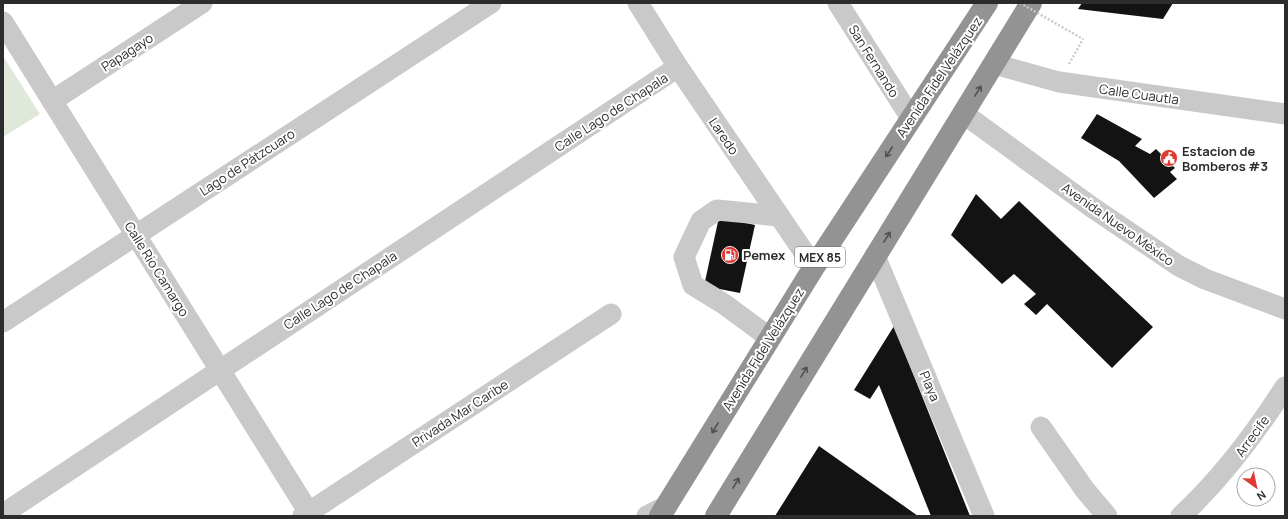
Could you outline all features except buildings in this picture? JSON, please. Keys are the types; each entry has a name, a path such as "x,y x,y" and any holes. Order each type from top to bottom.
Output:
{"highway":[{"name":"Avenida Fidel Velázquez","path":"664,511 814,267 987,3"},
{"path":"716,516 1032,3"}],"street":[{"name":"Papagayo","path":"52,101 202,3"},
{"name":"Lago de Pátzcuaro","path":"3,322 491,3"},
{"name":"Laredo","path":"638,3 678,68 814,267"},
{"name":"San Fernando","path":"838,3 911,118"},
{"name":"Calle Río Camargo","path":"3,22 220,370 307,515"},
{"name":"Calle Cuautla","path":"994,64 1059,82 1285,114"},
{"name":"Calle Lago de Chapala","path":"3,514 678,68"},
{"name":"Avenida Nuevo México","path":"964,114 1093,208 1179,266 1205,279 1285,309"},
{"path":"770,338 724,304 693,285 684,257 701,221 717,210 779,216"},
{"name":"Playa","path":"875,256 984,516"},
{"name":"Privada Mar Caribe","path":"307,515 611,314"},
{"name":"Arrecife","path":"1181,516 1223,474 1261,423 1285,387"},
{"path":"1041,427 1085,490 1107,516"},
{"path":"647,516 664,511"}],"path":[{"path":"1020,3 1083,39 1059,82"}],"green space":[{"path":"3,56 40,114 3,137"}],"place":[{"name":"Estacion de Bomberos #3","path":"1169,158"},
{"name":"Pemex","path":"730,255"}]}
